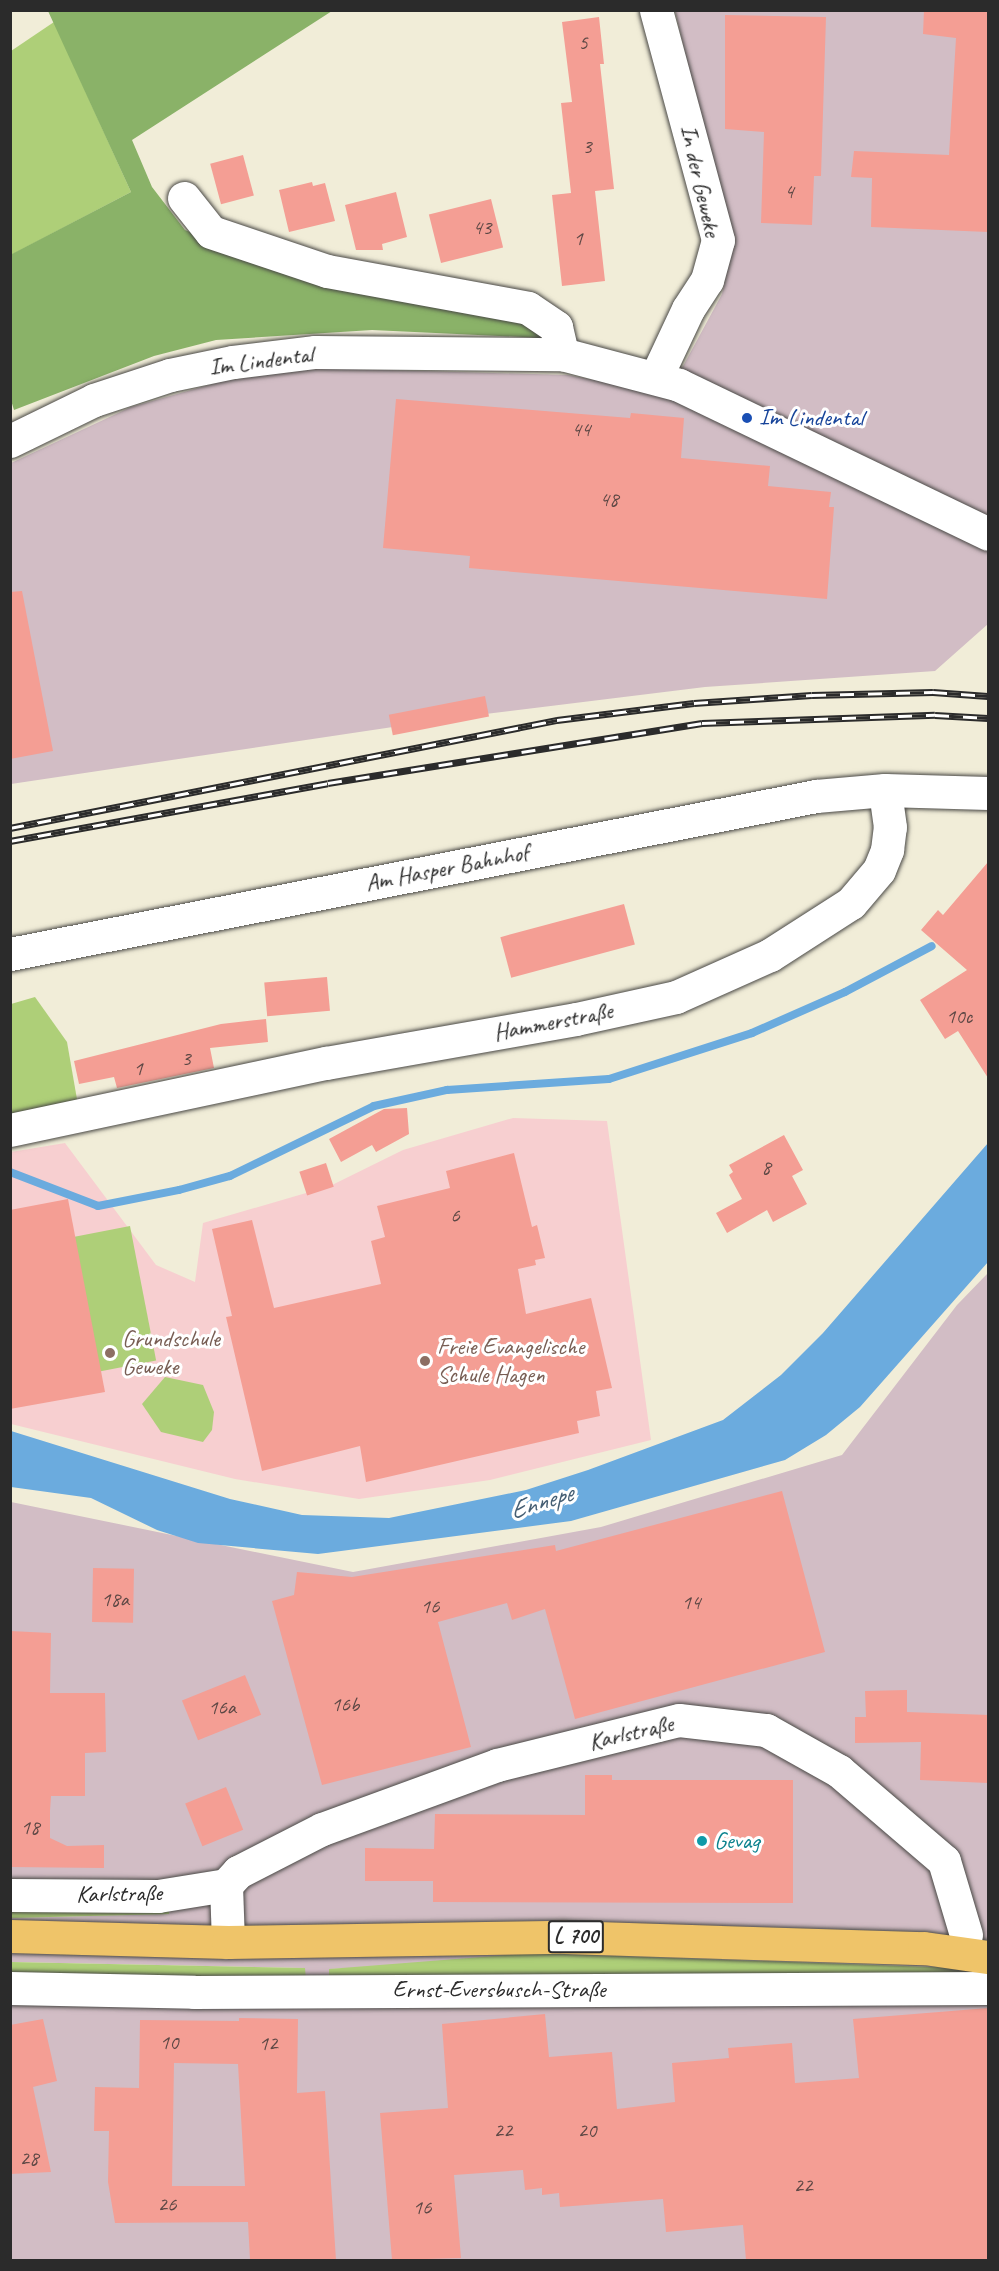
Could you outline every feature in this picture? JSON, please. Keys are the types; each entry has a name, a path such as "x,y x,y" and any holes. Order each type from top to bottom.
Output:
{"main road":[{"name":"L 700","path":"10,1936 228,1942 565,1937 924,1948 981,1942"}],"street":[{"name":"In der Geweke","path":"656,10 718,240 707,280 688,309 656,377"},
{"path":"184,198 210,232 327,271 528,308 556,327 562,354"},
{"name":"Im Lindental","path":"10,441 94,400 170,375 233,362 315,352 562,354 656,377 988,534"},
{"path":"885,790 988,793"},
{"name":"Am Hasper Bahnhof","path":"10,954 816,796 885,790"},
{"name":"Hammerstraße","path":"10,1130 326,1063 576,1019 676,997 770,955 851,903 879,870 887,850 890,827 885,790"},
{"name":"Karlstraße","path":"10,1895 159,1896 226,1885 238,1872 322,1829 486,1769 680,1720 766,1730 839,1771 944,1861 981,1942"},
{"path":"226,1885 228,1942"},
{"name":"Ernst-Eversbusch-Straße","path":"10,1988 194,1992 988,1988"}],"shaded area":[{"path":"675,11 988,11 988,624 935,671 705,687 453,718 11,784 11,463 131,407 223,381 317,368 568,375 668,394 722,294 732,247"},
{"name":"Freie Evangelische Schule Hagen","path":"513,1118 607,1121 651,1440 490,1480 359,1499 235,1479 11,1424 11,1152 65,1143 156,1265 195,1282 203,1223 330,1186 403,1150"},
{"path":"988,1273 988,1969 665,1955 330,1969 329,1980 988,1979 988,2260 11,2260 11,1977 305,1968 11,1962 11,1918 169,1914 169,1907 11,1904 11,1502 353,1572 601,1527 842,1455 957,1305"}],"green space":[{"path":"48,11 332,11 132,140 152,187 185,230 238,251 526,315 543,338 372,330 216,340 154,356 14,410 10,397 10,255 131,192"},
{"path":"54,22 131,192 11,255 11,51"},
{"path":"35,997 67,1042 78,1105 11,1117 11,1004"},
{"path":"130,1226 156,1360 98,1372 72,1237"},
{"path":"165,1377 203,1385 214,1412 212,1430 203,1442 161,1432 142,1404"},
{"path":"11,1904 169,1907 169,1914 11,1918"},
{"path":"532,1953 988,1969 988,1979 329,1980 329,1969"},
{"path":"11,1962 305,1968 306,1980 11,1977"}],"water":[{"name":"Ennepe","path":"988,1143 988,1262 860,1407 826,1435 785,1460 571,1521 318,1554 198,1543 157,1530 91,1498 11,1487 11,1431 230,1499 302,1515 389,1518 526,1490 588,1470 723,1420 781,1375 823,1333"}],"building":[{"path":"924,10 988,10 988,232 871,227 872,178 851,177 854,151 949,155 956,38 923,34"},
{"path":"725,15 826,17 821,176 814,176 812,225 761,223 764,132 725,129"},
{"path":"599,17 604,64 600,64 614,189 595,191 605,281 562,286 552,195 571,193 561,103 572,102 562,22"},
{"path":"243,155 254,196 221,204 210,164"},
{"path":"312,182 313,186 325,183 335,221 289,232 279,190"},
{"path":"396,192 407,237 382,244 383,250 356,250 345,205"},
{"path":"491,199 503,248 441,263 429,214"},
{"path":"396,399 630,418 631,413 684,418 681,458 770,466 768,486 831,492 829,507 834,507 827,599 469,568 470,556 383,548"},
{"path":"22,591 53,751 10,759 10,592"},
{"path":"485,696 489,717 393,735 389,715"},
{"path":"988,862 988,1078 958,1031 945,1039 920,1000 967,970 921,930 938,910 943,915"},
{"path":"624,904 635,945 511,978 500,937"},
{"path":"327,977 330,1011 267,1016 264,982"},
{"path":"266,1019 268,1042 210,1048 214,1068 117,1088 114,1077 79,1084 74,1061 221,1024"},
{"path":"407,1108 409,1134 376,1152 372,1145 341,1162 329,1139 384,1109"},
{"path":"784,1135 803,1170 792,1176 807,1204 773,1222 767,1210 727,1233 716,1213 742,1199 729,1175 733,1172 729,1165"},
{"path":"514,1153 532,1227 537,1225 545,1258 535,1260 536,1265 518,1269 526,1314 591,1298 612,1388 596,1391 600,1416 577,1421 579,1433 366,1482 360,1446 262,1471 226,1317 232,1316 212,1229 252,1220 274,1308 381,1284 371,1241 385,1237 377,1206 450,1188 446,1171"},
{"path":"326,1163 334,1187 307,1195 299,1172"},
{"path":"68,1199 105,1392 10,1409 10,1210"},
{"path":"782,1491 825,1652 575,1719 545,1609 512,1620 507,1603 438,1622 471,1747 322,1785 272,1601 294,1595 297,1572 352,1577 555,1545 556,1551"},
{"path":"93,1568 134,1569 133,1623 92,1622"},
{"path":"10,1631 51,1633 50,1693 105,1693 106,1752 85,1753 85,1796 51,1796 50,1811 50,1838 67,1846 104,1845 104,1868 10,1867"},
{"path":"245,1675 261,1715 198,1740 182,1700"},
{"path":"907,1690 907,1712 988,1715 988,1783 920,1780 921,1742 855,1743 855,1717 866,1717 865,1691"},
{"path":"585,1775 612,1775 612,1780 793,1780 793,1903 433,1902 433,1881 365,1881 365,1848 434,1849 435,1814 585,1815"},
{"path":"226,1787 243,1830 202,1846 185,1803"},
{"path":"988,2008 988,2260 746,2260 743,2225 666,2232 663,2199 560,2207 559,2193 542,2195 542,2188 525,2190 523,2170 454,2175 461,2258 392,2260 380,2113 448,2108 442,2024 545,2014 549,2057 612,2052 617,2109 675,2102 672,2063 729,2058 728,2048 792,2043 795,2083 859,2078 853,2019"},
{"path":"239,2018 298,2019 297,2093 325,2091 336,2260 250,2260 248,2222 115,2223 108,2182 109,2131 94,2131 95,2087 139,2088 140,2020 239,2021","holes":["174,2063 238,2064 245,2186 172,2186"]},
{"path":"43,2019 57,2081 33,2087 51,2172 10,2174 10,2025"}],"waterway":[{"path":"10,1172 98,1206 179,1190 230,1176 374,1106 447,1090 609,1079 752,1033 845,992 932,946"}],"railway":[{"path":"10,828 557,720 694,703 812,695 933,692 988,696"},
{"path":"10,841 328,783 702,723 935,715 988,718"}],"place":[{"name":"Im Lindental","path":"747,418"},
{"name":"Grundschule Geweke","path":"110,1353"},
{"name":"Freie Evangelische Schule Hagen","path":"425,1361"},
{"name":"Gevag","path":"702,1841"}]}
